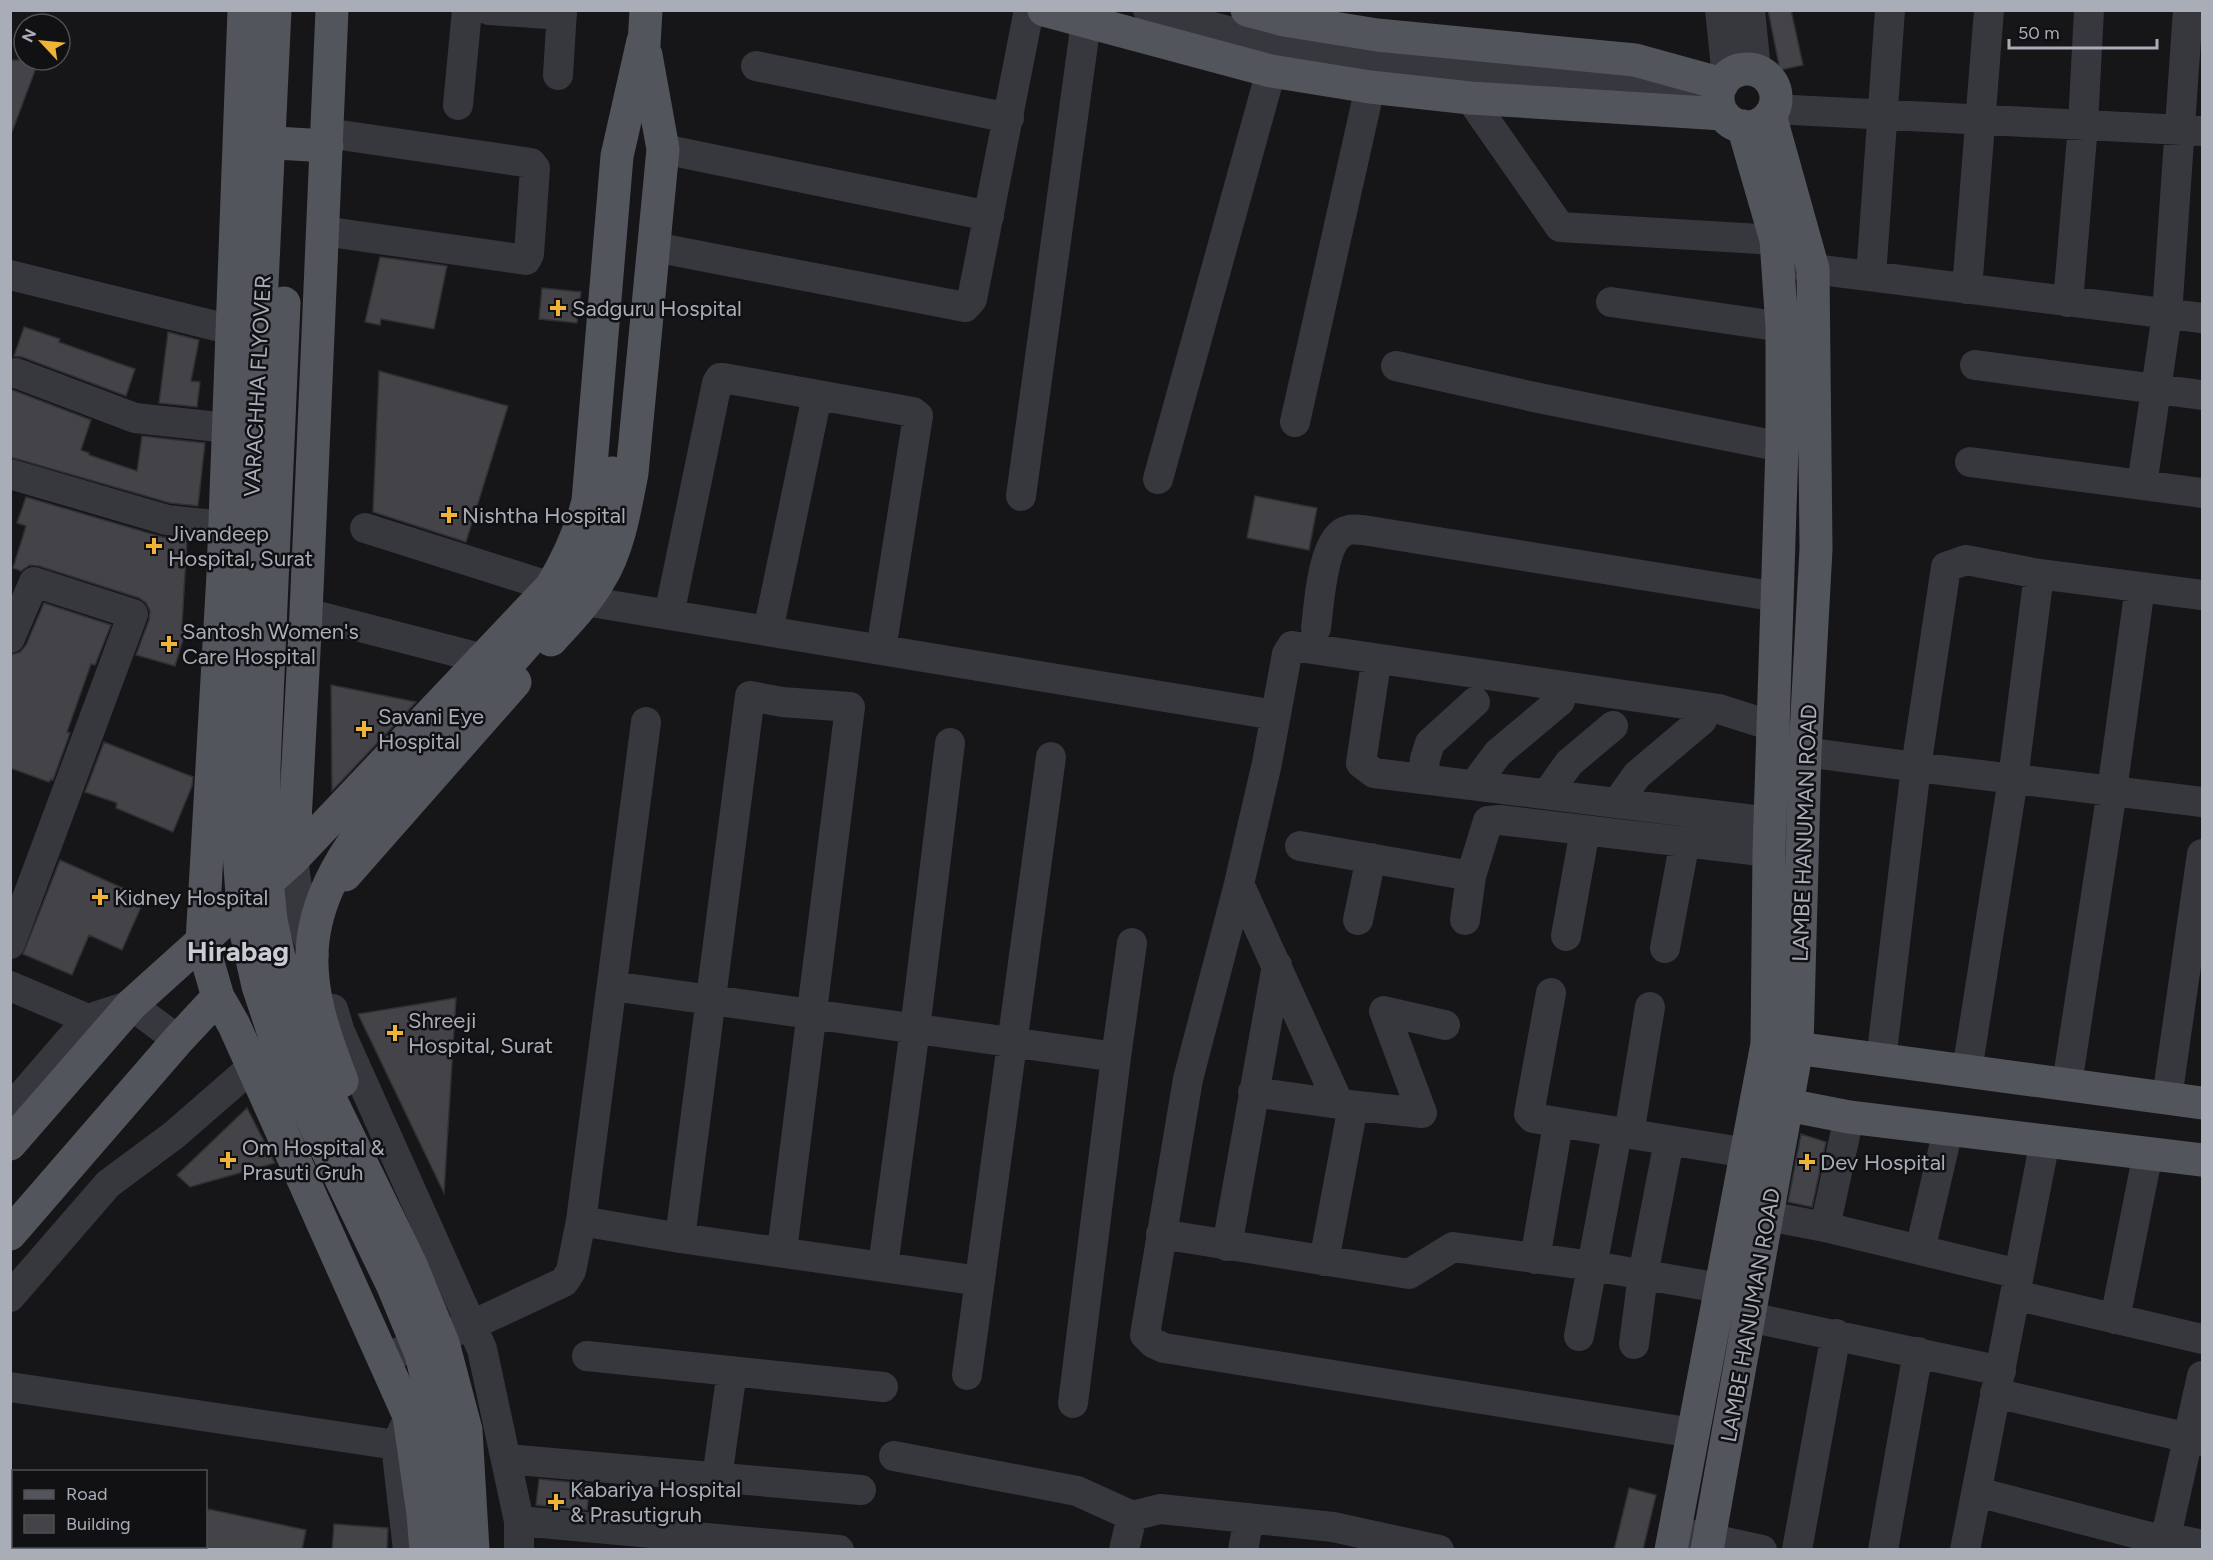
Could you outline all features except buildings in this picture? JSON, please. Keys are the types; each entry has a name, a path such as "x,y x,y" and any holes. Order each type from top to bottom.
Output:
{"main road":[{"path":"244,10 224,526 202,942 218,997 234,1025 383,1358 423,1514 426,1550"},
{"name":"VARACHHA FLYOVER","path":"275,10 239,770 239,852 246,928 258,986 281,1054 392,1284 421,1354 441,1437 448,1550"},
{"name":"VARACHHA FLYOVER","path":"296,10 264,768 264,853 271,920 284,980 303,1043 411,1265 443,1343 466,1430 473,1550"},
{"path":"293,859 332,10"},
{"path":"1044,10 1271,71 1370,87 1470,98 1742,99"},
{"path":"1247,10 1284,20 1377,35 1635,60 1742,99"},
{"path":"411,1265 337,1069 316,1001 311,968 313,939 319,910 329,884 368,824 567,597 584,572 598,543 607,509 612,473 642,158 645,26"},
{"path":"302,922 585,601 601,578 624,516 632,473 663,149 645,26"},
{"path":"10,1144 131,1005 293,859 551,588 567,562 579,535 588,501 617,156 645,26"},
{"name":"LAMBE HANUMAN ROAD","path":"1742,99 1777,249 1782,327 1782,447 1769,837 1791,1048"},
{"name":"LAMBE HANUMAN ROAD","path":"1708,1543 1786,1105 1791,1048 1816,549 1813,269 1742,99"},
{"path":"239,141 327,139"},
{"path":"10,1234 218,997"},
{"path":"1791,1048 2202,1103"},
{"path":"1791,1048 1840,1072 2202,1121"},
{"path":"1786,1105 1832,1099 2202,1142"},
{"path":"1786,1105 1849,1117 1948,1131 2202,1160"},
{"name":"LAMBE HANUMAN ROAD","path":"1673,1540 1747,1152 1786,1105"}],"street":[{"path":"458,105 467,10"},
{"path":"489,10 562,13 558,75"},
{"path":"654,247 965,307 972,299 1029,10"},
{"path":"1148,10 1278,44 1375,60 1634,83 1742,99 1882,114 2192,131"},
{"name":"LAMBE HANUMAN ROAD","path":"1720,10 1742,99"},
{"name":"LAMBE HANUMAN ROAD","path":"1742,99 1750,10"},
{"path":"1871,276 1890,10"},
{"path":"1967,289 1989,10"},
{"path":"2068,302 2083,125 2089,10"},
{"path":"2142,485 2192,131 2188,10"},
{"path":"1021,496 1086,22"},
{"path":"756,66 1009,118"},
{"path":"1158,479 1271,71"},
{"path":"1295,422 1370,87"},
{"path":"1470,98 1560,227 1777,249 1813,269 2202,318"},
{"path":"323,231 526,260 529,254 535,168 531,163 327,139"},
{"path":"663,149 989,216"},
{"path":"10,275 232,330"},
{"path":"1611,302 1782,327"},
{"path":"1975,365 2202,395"},
{"path":"1396,366 1534,397 1782,447"},
{"path":"16,373 135,418 228,428"},
{"path":"669,615 718,381 723,378 913,412 918,416 881,650"},
{"path":"768,631 817,396"},
{"path":"1970,462 2202,493"},
{"path":"10,474 166,520 224,526"},
{"path":"365,528 585,601 1275,715"},
{"path":"1316,628 1327,557 1338,537 1348,530 1363,530 1778,597"},
{"path":"1881,1060 1916,767 1946,567 1966,560 2039,574 2202,595"},
{"path":"1967,1071 2013,779 2039,574"},
{"path":"10,638 34,582 133,614 10,944"},
{"path":"2067,1084 2112,791 2140,587"},
{"path":"306,613 484,659"},
{"path":"1694,1433 1160,1347 1145,1335 1188,1079 1239,884 1287,654 1292,646 1719,709 1772,726 1805,752 2202,802"},
{"path":"1374,676 1361,763 1374,772 1617,803 1769,837"},
{"path":"680,1238 750,696 782,702 850,707 782,1251"},
{"path":"1474,785 1498,753 1560,700"},
{"path":"1423,778 1430,743 1475,702"},
{"path":"1617,803 1637,775 1702,720"},
{"path":"383,1358 472,1325 564,1282 571,1271 581,1221 646,722"},
{"path":"1547,794 1569,763 1613,726"},
{"path":"883,1266 950,743"},
{"path":"968,1375 1051,757"},
{"path":"1465,920 1471,876 1488,821 1500,820 1685,841 1769,837"},
{"path":"1566,936 1585,830"},
{"path":"1665,948 1685,841"},
{"path":"1300,846 1471,876"},
{"path":"2167,1098 2202,854"},
{"path":"1358,920 1371,858"},
{"path":"293,859 302,922 340,1032 482,1349 506,1459 519,1535 839,1550"},
{"path":"1239,884 1346,1105 1324,1261"},
{"path":"1073,1402 1132,943"},
{"path":"1227,1246 1277,964"},
{"path":"10,986 88,1019"},
{"path":"612,986 1116,1057"},
{"path":"1551,993 1529,1114 1540,1120 1558,1124 1747,1152"},
{"path":"12,1107 88,1019 131,1005 178,1040"},
{"path":"1579,1336 1650,1007"},
{"path":"1253,1092 1422,1113 1384,1011 1445,1025"},
{"path":"10,1297 108,1184 174,1135 252,1067"},
{"path":"1825,1227 1849,1117"},
{"path":"1535,1258 1558,1124"},
{"path":"1920,1250 1948,1131"},
{"path":"1634,1344 1643,1275 1669,1141"},
{"path":"1965,1550 2046,1141"},
{"path":"2115,1319 2148,1154"},
{"path":"1767,1216 1825,1227 1920,1250 2115,1319 2202,1340"},
{"path":"581,1221 680,1238 980,1281"},
{"path":"1161,1234 1409,1274 1453,1246 1593,1266 1720,1288"},
{"path":"1749,1317 1918,1352 1998,1382 2195,1439"},
{"path":"1797,1550 1836,1334"},
{"path":"1883,1550 1918,1352"},
{"path":"587,1356 883,1387"},
{"path":"717,1478 732,1371"},
{"path":"2164,1542 2195,1439 2202,1376"},
{"path":"10,1387 403,1431 408,1550"},
{"path":"894,1456 1077,1491 1132,1516 1160,1509 1249,1518 1331,1538 1440,1550"},
{"path":"506,1459 861,1490"},
{"path":"1977,1492 2164,1542 2202,1545"},
{"path":"1124,1550 1132,1516"},
{"path":"1243,1550 1249,1518"},
{"path":"1673,1540 1762,1550"}],"place":[{"name":"Sadguru Hospital","path":"558,308"},
{"name":"Nishtha Hospital","path":"449,515"},
{"name":"Jivandeep Hospital, Surat","path":"154,546"},
{"name":"Santosh Women's Care Hospital","path":"169,644"},
{"name":"Savani Eye Hospital","path":"364,729"},
{"name":"Kidney Hospital","path":"100,897"},
{"name":"Shreeji Hospital, Surat","path":"395,1033"},
{"name":"Om Hospital & Prasuti Gruh","path":"228,1160"},
{"name":"Dev Hospital","path":"1807,1162"},
{"name":"Kabariya Hospital & Prasutigruh","path":"556,1502"}],"district":[{"name":"Hirabag","path":"238,951"}]}
